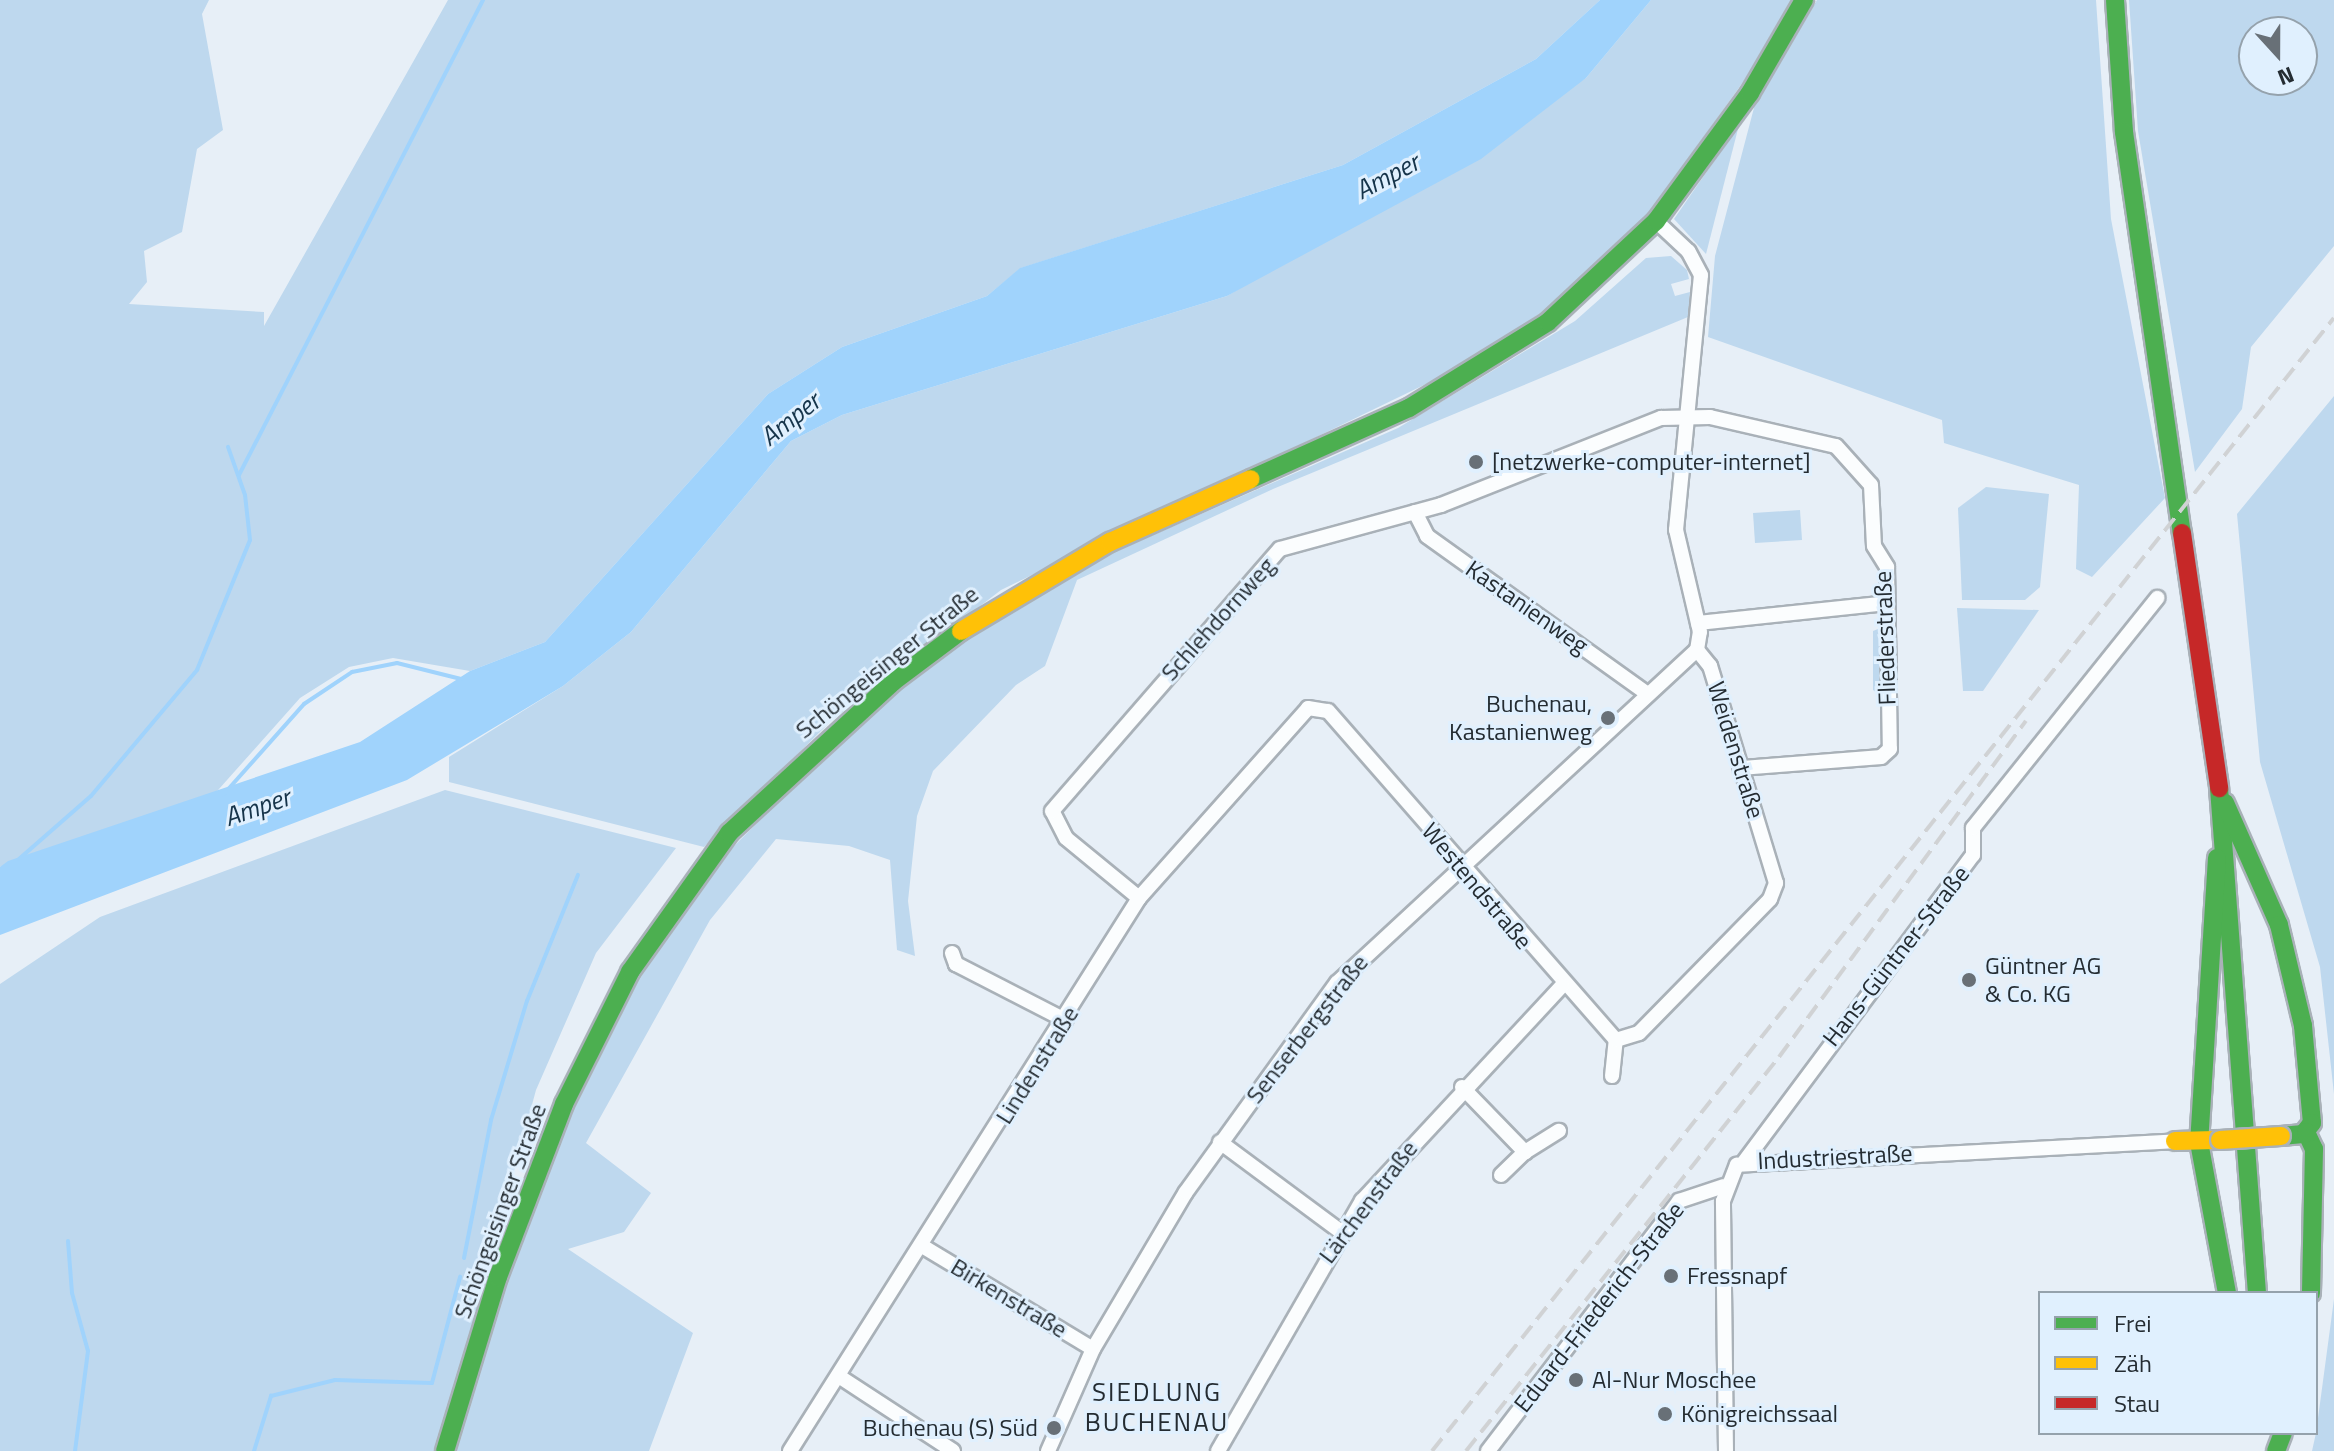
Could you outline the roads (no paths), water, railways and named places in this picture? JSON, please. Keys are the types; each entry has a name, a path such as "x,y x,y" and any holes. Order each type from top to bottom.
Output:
{"main road":[{"name":"Schöngeisinger Straße","path":"445,1451 498,1277 564,1104 630,972 674,905 784,778 952,635 1064,564 1466,378 1548,322 1656,221 1755,86 1804,0"},
{"path":"2115,0 2124,132 2223,819 2257,1291"},
{"path":"2175,1141 2281,1136 2306,1132 2312,1123 2309,1066 2293,976 2244,835 2220,796"},
{"path":"2223,819 2199,1142 2227,1291"},
{"path":"2306,1132 2314,1149 2316,1205 2311,1291"}],"street":[{"path":"1656,221 1688,251 1701,275 1676,530 1698,623 1697,650"},
{"name":"Schlehdornweg","path":"1139,898 1058,830 1051,816 1058,800 1280,549 1415,512 1661,418 1689,416"},
{"name":"Fliederstraße","path":"1689,416 1836,446 1855,459 1873,492 1874,546 1887,567 1890,749 1881,757 1740,768"},
{"name":"Kastanienweg","path":"1415,512 1427,536 1648,694"},
{"name":"Hans-Güntner-Straße","path":"1744,1162 1973,855 1973,828 2157,598"},
{"path":"1698,623 1887,603"},
{"name":"Senserbergstraße","path":"1048,1451 1093,1349 1220,1142 1337,983 1459,866 1697,650"},
{"name":"Weidenstraße","path":"1616,1040 1639,1033 1774,891 1774,864 1740,768 1710,666 1697,650"},
{"name":"Lindenstraße","path":"790,1451 924,1247 1139,898 1300,713 1315,707"},
{"name":"Westendstraße","path":"1315,707 1328,711 1562,986 1616,1040"},
{"path":"952,953 956,964 1065,1020"},
{"name":"Lärchenstraße","path":"1218,1451 1341,1232 1462,1087 1562,986"},
{"path":"1612,1076 1616,1040"},
{"path":"1462,1087 1525,1152"},
{"path":"1501,1175 1525,1152 1559,1131"},
{"name":"Industriestraße","path":"1726,1451 1724,1186 1744,1162 2175,1141"},
{"path":"1220,1142 1341,1232"},
{"name":"Eduard-Friederich-Straße","path":"1488,1451 1679,1201 1724,1186"},
{"name":"Birkenstraße","path":"924,1247 1093,1349"},
{"path":"840,1377 953,1451"}],"water":[{"name":"Amper","path":"1600,0 1651,0 1586,78 1481,159 1227,296 842,415 791,441 631,632 563,686 407,780 0,935 0,867 8,861 360,742 470,671 545,642 768,394 842,347 987,296 1020,268 1343,165 1536,59"}],"waterway":[{"path":"239,475 483,0"},
{"path":"19,859 91,796 197,670 250,540 245,495 228,447"},
{"name":"Amper","path":"223,795 304,704 352,672 397,663 461,679"},
{"path":"464,1258 491,1120 527,1001 578,875"},
{"path":"68,1241 72,1293 88,1351 75,1451"},
{"path":"254,1451 271,1396 335,1380 432,1383 460,1277"}],"railway":[{"path":"1432,1451 2334,318"},
{"path":"1466,1451 1779,1057 2026,721"}],"place":[{"name":"[netzwerke-computer-internet]","path":"1476,462"},
{"name":"Buchenau, Kastanienweg","path":"1608,718"},
{"name":"Güntner AG & Co. KG","path":"1969,980"},
{"name":"Fressnapf","path":"1671,1276"},
{"name":"Al-Nur Moschee","path":"1576,1380"},
{"name":"Königreichssaal","path":"1665,1414"},
{"name":"Buchenau (S) Süd","path":"1054,1428"}],"district":[{"name":"SIEDLUNG BUCHENAU","path":"1157,1407"}]}
